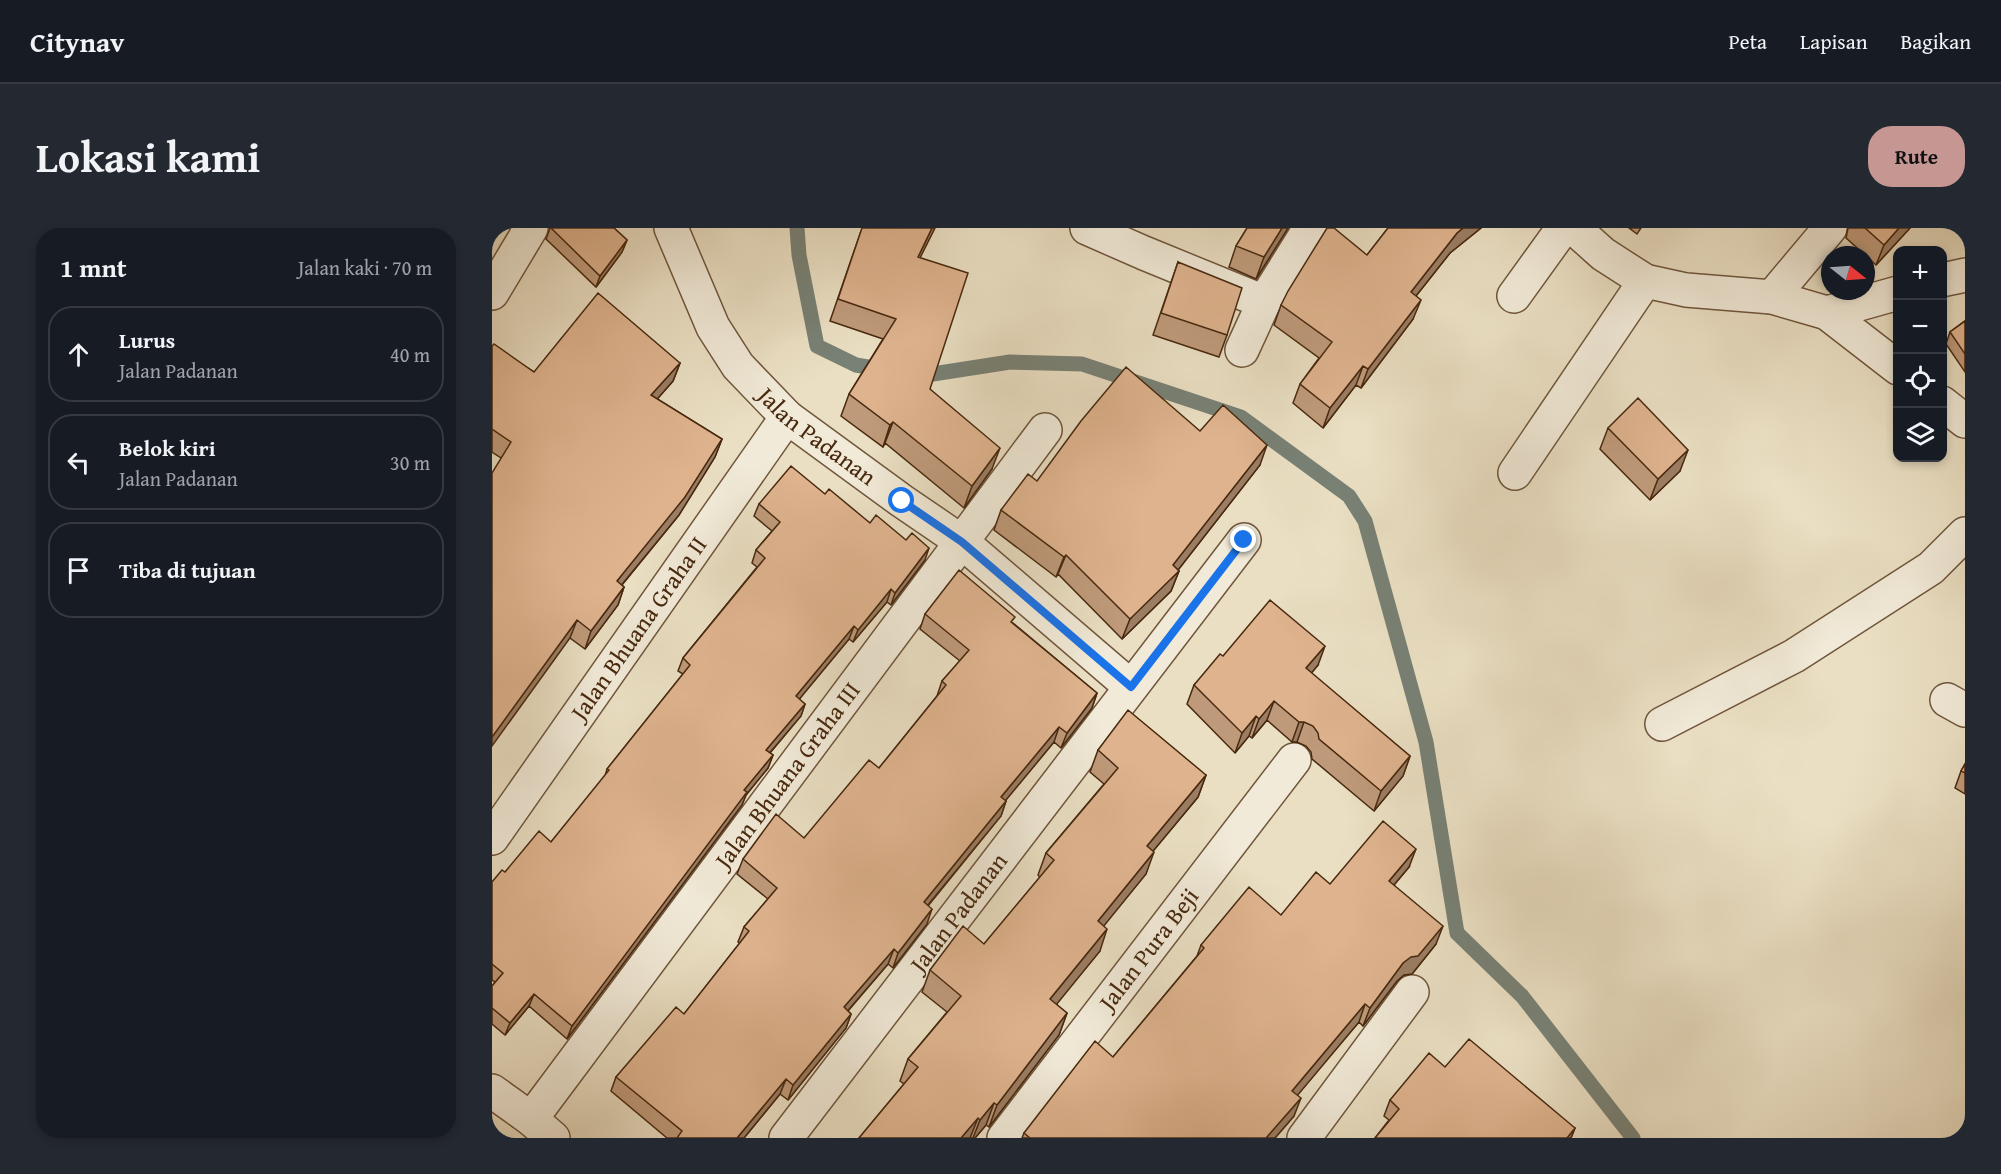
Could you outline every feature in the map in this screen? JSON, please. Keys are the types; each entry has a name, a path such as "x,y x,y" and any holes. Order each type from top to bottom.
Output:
{"street":[{"path":"492,293 531,228"},
{"name":"Jalan Padanan","path":"671,228 713,327 738,366 786,417 962,542 1131,687"},
{"path":"1087,228 1264,302"},
{"path":"1242,350 1264,302 1310,228"},
{"path":"1514,296 1563,228"},
{"path":"1574,228 1603,254 1645,281 1686,290 1772,297 1827,313 1893,364"},
{"path":"1772,297 1830,228"},
{"path":"1947,279 1965,275"},
{"path":"1515,473 1645,281"},
{"path":"1827,313 1893,294"},
{"path":"1947,407 1965,421"},
{"name":"Jalan Bhuana Graha II","path":"492,838 786,417"},
{"name":"Jalan Bhuana Graha III","path":"542,1129 962,542 1045,430"},
{"path":"1662,724 1794,656 1931,568 1965,534"},
{"name":"Jalan Padanan","path":"786,1138 1244,540"},
{"name":"Jalan Pura Beji","path":"1004,1138 1294,760"},
{"path":"1304,1138 1412,992"},
{"path":"492,1091 542,1129"}],"building":[{"path":"551,228 614,228 627,240 600,276"},
{"path":"862,228 932,228 918,257 968,273 930,389 1000,448 972,486 893,422 890,425 849,394 896,319 838,299"},
{"path":"1247,228 1282,228 1264,257 1236,246"},
{"path":"1327,228 1334,228 1367,255 1388,228 1463,228 1411,292 1421,300 1368,369 1363,366 1330,408 1300,384 1332,342 1281,305"},
{"path":"1865,228 1899,228 1884,245"},
{"path":"1178,262 1242,288 1227,335 1161,313"},
{"path":"598,293 680,363 651,395 722,439 685,497 617,581 624,587 591,631 577,620 492,737 492,473 511,442 492,429 492,346 494,344 534,372"},
{"path":"1965,321 1965,354 1950,332"},
{"path":"1126,367 1200,431 1223,405 1267,445 1173,565 1179,571 1130,619 1066,555 1064,557 1001,510 1028,474 1037,481 1081,421"},
{"path":"1638,398 1688,450 1658,479 1608,428"},
{"path":"791,466 825,494 829,489 870,523 876,515 906,540 912,533 929,548 895,593 891,589 858,630 854,626 796,696 805,704 766,750 773,755 744,790 747,792 572,1026 534,994 510,1023 492,1008 492,986 503,973 492,964 492,882 502,870 505,872 539,831 551,842 690,665 683,658 765,558 756,550 780,522 759,504"},
{"path":"959,570 1015,617 1011,622 1097,693 1067,733 1059,727 1001,797 1006,801 924,902 932,909 898,953 894,949 844,1007 851,1014 793,1085 786,1079 737,1138 677,1138 682,1131 616,1077 676,1007 684,1014 749,931 744,927 777,888 743,859 776,814 804,838 869,760 879,768 946,685 942,681 969,650 925,614"},
{"path":"1270,600 1325,646 1306,668 1410,756 1381,791 1319,739 1313,726 1299,722 1274,701 1259,719 1256,716 1242,733 1194,685 1220,654 1223,656"},
{"path":"1128,710 1206,775 1147,846 1154,852 1098,921 1107,929 1050,999 1067,1013 997,1105 994,1103 961,1138 859,1138 918,1067 908,1059 961,996 930,970 963,926 984,944 1054,860 1046,853 1118,768 1098,750"},
{"path":"1383,821 1416,849 1389,881 1443,926 1418,956 1411,957 1403,963 1370,1008 1365,1004 1292,1091 1301,1098 1266,1138 1030,1138 1024,1133 1095,1041 1113,1057 1204,948 1201,945 1249,887 1281,915 1316,872 1330,884"},
{"path":"1469,1039 1575,1128 1567,1138 1375,1138 1399,1109 1390,1100 1429,1053 1445,1067"}],"waterway":[{"path":"797,228 799,255 817,346 856,365 885,370"},
{"path":"914,375 1010,362 1082,364 1241,417 1349,496 1365,521 1426,742 1457,933 1522,996 1633,1138"}],"route":[{"path":"902,501 962,542 1131,687 1244,540"}]}
